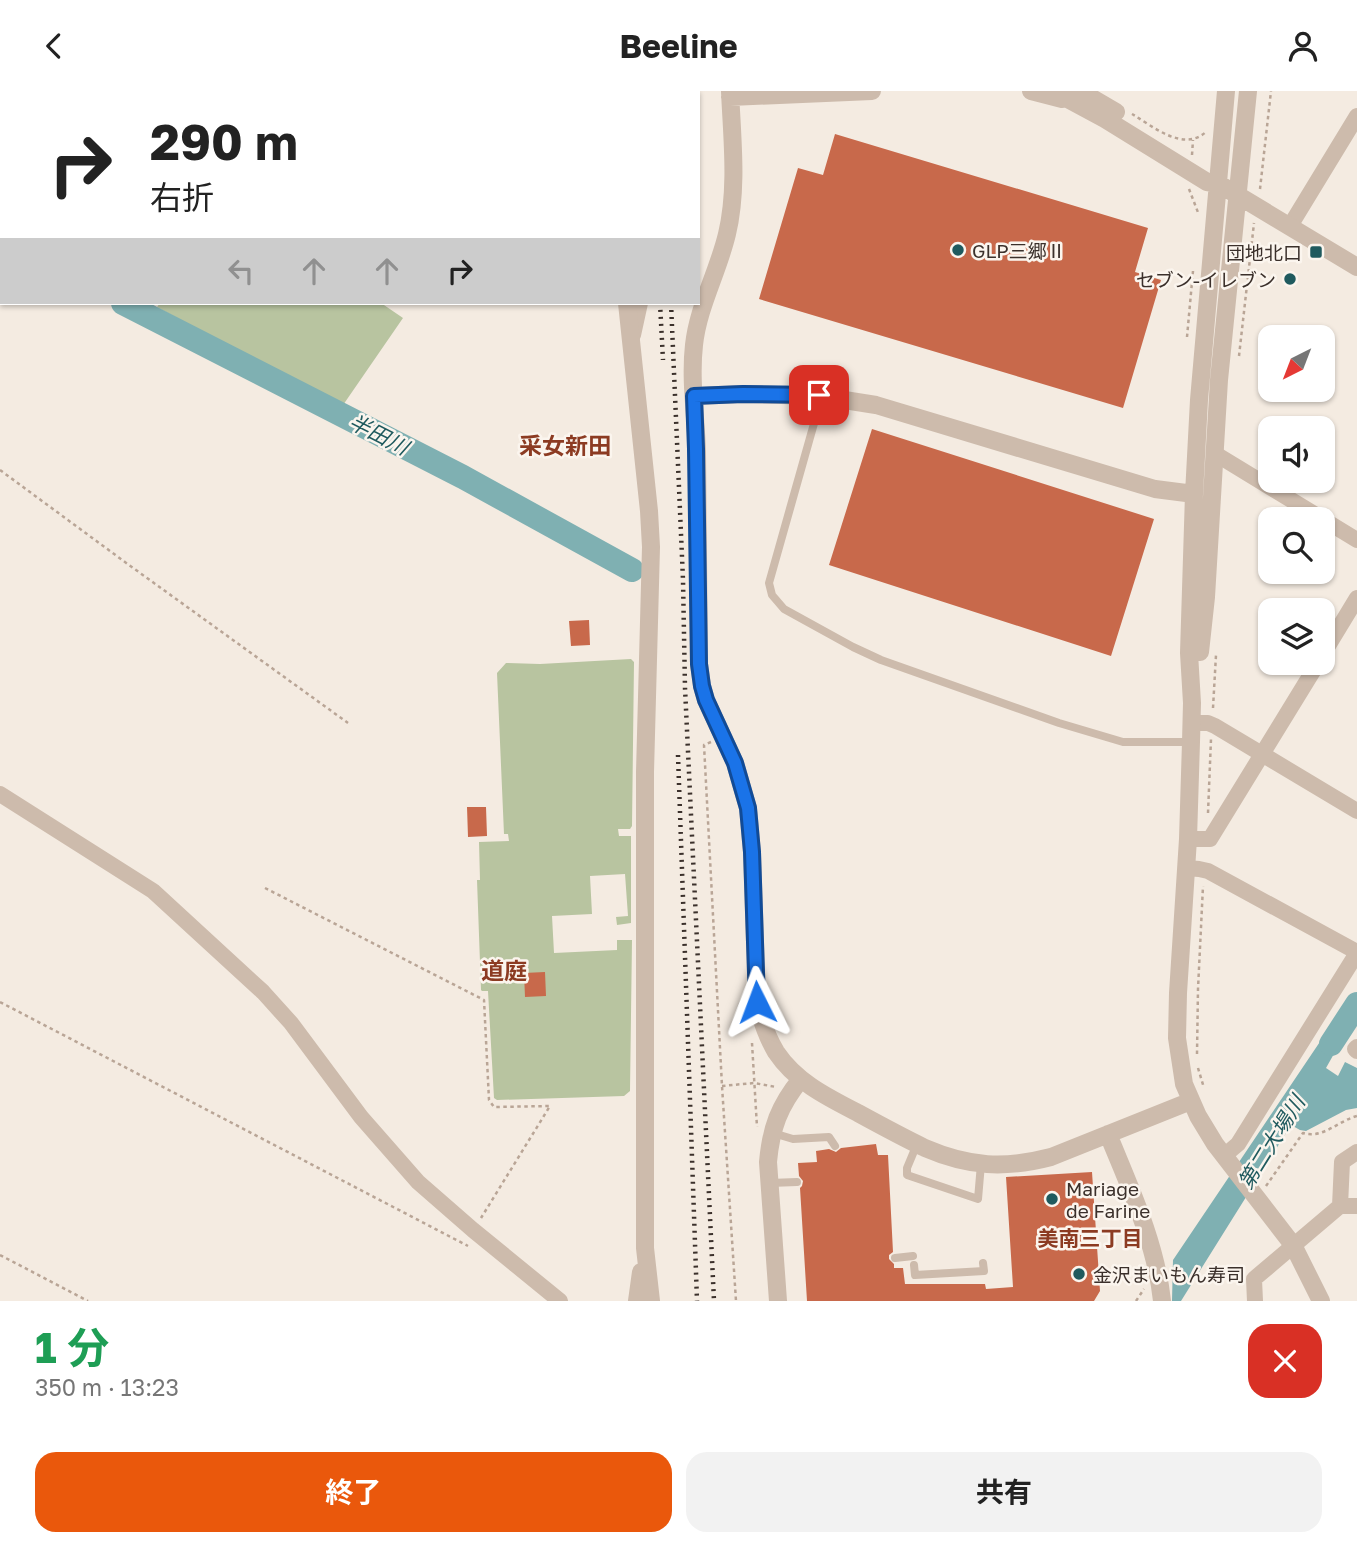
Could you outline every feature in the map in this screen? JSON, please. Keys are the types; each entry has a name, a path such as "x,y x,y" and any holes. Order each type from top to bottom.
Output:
{"street":[{"path":"872,91 730,94 733,174 728,231 697,325 693,357 699,664 702,686 735,763 748,808 759,1010 776,1051 789,1068 810,1087 917,1144 941,1155 970,1163 1002,1165 1051,1157 1198,1096"},
{"path":"1031,91 1079,97"},
{"path":"1053,91 1079,97 1207,181 1219,184 1357,267"},
{"path":"1226,91 1199,400 1194,494 1189,653 1192,723 1188,839 1195,869 1178,993 1177,1038 1182,1074 1198,1096 1207,1130 1227,1159 1261,1192 1293,1245 1321,1301"},
{"path":"1192,703 1206,597 1219,380 1248,91"},
{"path":"1290,226 1357,116"},
{"path":"627,305 651,547 645,772 645,1248 651,1301"},
{"path":"631,345 640,305"},
{"path":"694,396 819,395 876,405 1155,489 1194,494"},
{"path":"1214,453 1357,540"},
{"path":"1335,635 1357,598"},
{"path":"1188,839 1210,839 1311,675"},
{"path":"1192,723 1212,725 1357,811"},
{"path":"0,794 153,891 262,992 291,1023 361,1117 403,1167 473,1230 559,1301"},
{"path":"1195,869 1357,952 1227,1159"},
{"path":"778,1301 768,1162 774,1123 801,1079"},
{"path":"1108,1134 1148,1237 1162,1301"},
{"path":"1255,1301 1254,1279 1293,1245 1349,1206 1342,1162 1357,1152"},
{"path":"636,1301 645,1248"}],"lane":[{"path":"819,395 769,583 772,596 784,609 881,660 1059,723 1123,742 1191,742"},
{"path":"772,1133 793,1139 829,1137 835,1146"},
{"path":"917,1144 907,1168 907,1175 978,1199 981,1164"},
{"path":"770,1184 797,1182"},
{"path":"943,1198 946,1188"},
{"path":"895,1258 913,1261 915,1276 984,1271 983,1263"}],"path":[{"path":"1239,355 1271,91"},
{"path":"1124,110 1179,140 1193,140 1205,133 1209,127"},
{"path":"0,470 348,723"},
{"path":"1208,814 1216,655"},
{"path":"713,741 704,745 736,1301"},
{"path":"1195,869 1198,1096"},
{"path":"265,888 484,1000 489,1100 494,1107 550,1106 473,1230"},
{"path":"0,1002 473,1249"},
{"path":"723,1086 754,1083 780,1087"},
{"path":"1261,1192 1303,1133 1317,1135 1357,1116"},
{"path":"0,1255 88,1301"}],"green space":[{"path":"384,305 403,318 341,408 157,307"},
{"path":"631,659 634,662 632,826 630,829 618,829 619,836 631,836 631,923 617,925 616,917 628,916 625,874 590,876 592,914 552,916 554,953 617,950 617,940 632,940 630,1091 624,1096 497,1100 494,1098 488,991 481,990 477,880 480,880 479,842 509,841 508,834 504,834 497,673 506,663"}],"water":[{"path":"1340,1012 1353,1020 1326,1068 1338,1076 1345,1062 1357,1068 1357,1108 1346,1110 1306,1131 1291,1125 1181,1301 1172,1301 1173,1260"}],"building":[{"name":"GLP三郷Ⅱ","path":"835,134 1148,228 1135,272 1161,280 1123,408 759,299 798,168 823,175"},
{"path":"872,429 1154,519 1111,656 829,565"},
{"path":"589,620 590,645 571,646 569,621"},
{"path":"467,807 486,807 487,836 468,837"},
{"path":"545,972 546,996 525,997 524,973"},
{"path":"876,1144 878,1155 888,1155 893,1252 889,1259 894,1268 903,1268 905,1284 985,1284 986,1289 1013,1287 1006,1177 1092,1172 1100,1291 1094,1301 807,1301 800,1188 803,1181 799,1176 798,1163 817,1162 816,1151 829,1149 836,1152 841,1148"}],"waterway":[{"name":"半田川","path":"127,305 463,477 632,570"},
{"name":"第二大場川","path":"1331,1044 1357,1004"}],"railway":[{"path":"660,305 663,360"},
{"path":"671,305 685,688 714,1301"},
{"path":"678,755 697,1301"}],"place":[{"name":"GLP三郷Ⅱ","path":"958,250"},
{"name":"団地北口","path":"1316,252"},
{"name":"セブン-イレブン","path":"1290,279"},
{"name":"Mariage de Farine","path":"1052,1199"},
{"name":"金沢まいもん寿司","path":"1079,1274"}],"district":[{"name":"采女新田","path":"565,445"},
{"name":"道庭","path":"504,970"},
{"name":"美南三丁目","path":"1090,1238"}],"route":[{"path":"757,1002 748,808 735,763 706,700 699,664 694,396 819,395"}]}
